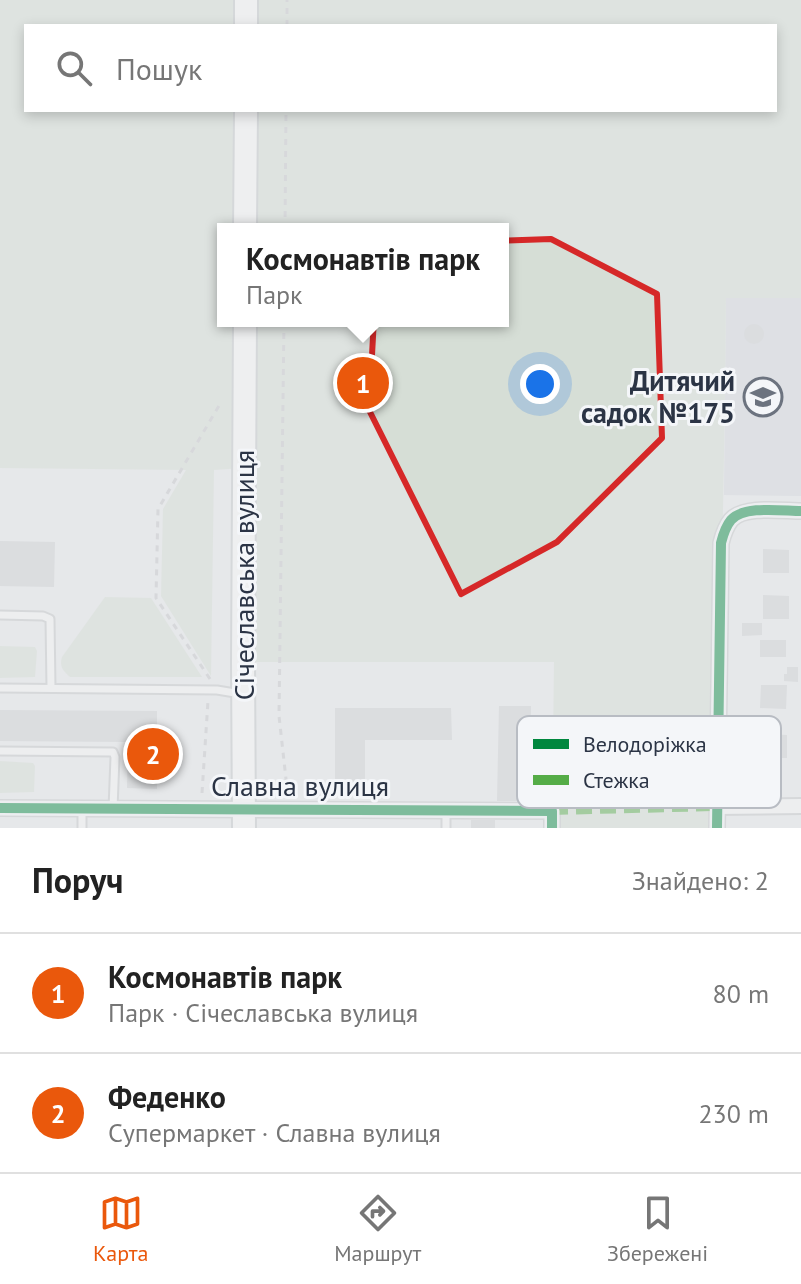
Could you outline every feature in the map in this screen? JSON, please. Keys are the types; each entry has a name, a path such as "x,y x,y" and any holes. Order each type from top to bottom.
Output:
{"main road":[{"path":"246,0 246,24"},
{"path":"245,223 246,112"},
{"name":"Січеславська вулиця","path":"244,819 245,327"}],"street":[{"path":"718,716 721,543 725,529 741,512 801,511"},
{"path":"781,806 801,806"},
{"name":"Славна вулиця","path":"0,808 201,809 244,819 300,810 552,811 552,828"}],"lane":[{"path":"0,615 43,616 50,619 51,688"},
{"path":"0,688 217,690 243,695"},
{"path":"0,751 113,752 113,809"},
{"path":"82,809 82,828"},
{"path":"446,811 446,828"}],"path":[{"path":"287,0 287,24"},
{"path":"285,223 286,112"},
{"path":"284,327 279,716 287,788 300,810"},
{"path":"201,809 207,701 217,690 156,598 158,509 220,404"}],"highlighted area":[{"path":"551,239 657,294 662,438 557,542 461,594 369,410 378,245"}],"shaded area":[{"path":"0,0 801,0 801,298 726,298 719,716 553,716 554,662 243,662 244,468 214,470 211,676 161,596 163,509 186,470 0,468"},
{"name":"Дитячий садок №175","path":"726,298 801,298 801,496 724,495"},
{"path":"105,597 151,598 202,677 70,677 62,668 62,657"},
{"path":"0,646 35,647 35,677 0,678"},
{"path":"0,761 33,763 34,792 0,793"},
{"path":"552,808 717,808 717,828 552,828"}],"building":[{"path":"754,324 761,327 764,334 761,341 754,344 747,341 744,334 747,327"},
{"path":"0,541 55,542 54,587 0,586"},
{"path":"763,549 789,550 789,573 763,573"},
{"path":"763,595 789,596 789,619 763,619"},
{"path":"742,623 762,623 762,635 742,636"},
{"path":"760,640 786,640 786,657 760,657"},
{"path":"787,667 798,667 798,682 784,681"},
{"path":"761,685 787,685 786,709 760,708"},
{"path":"499,706 531,706 531,716 517,716 517,801 497,801"},
{"path":"335,708 451,708 452,740 365,740 365,788 335,788"},
{"path":"0,710 157,711 157,789 127,788 128,742 0,741"},
{"path":"781,735 787,735 787,758 781,758"},
{"path":"471,820 495,820 495,828 471,828"}],"marked path":[{"path":"552,811 676,808"}],"cycle path":[{"path":"719,716 721,543 726,528 731,520 745,512 801,511"},
{"path":"0,808 552,811 552,828"},
{"path":"717,808 717,828"}],"place":[{"name":"Космонавтів парк","path":"363,383"},
{"name":"Дитячий садок №175","path":"763,397"},
{"name":"Феденко","path":"153,754"}]}
